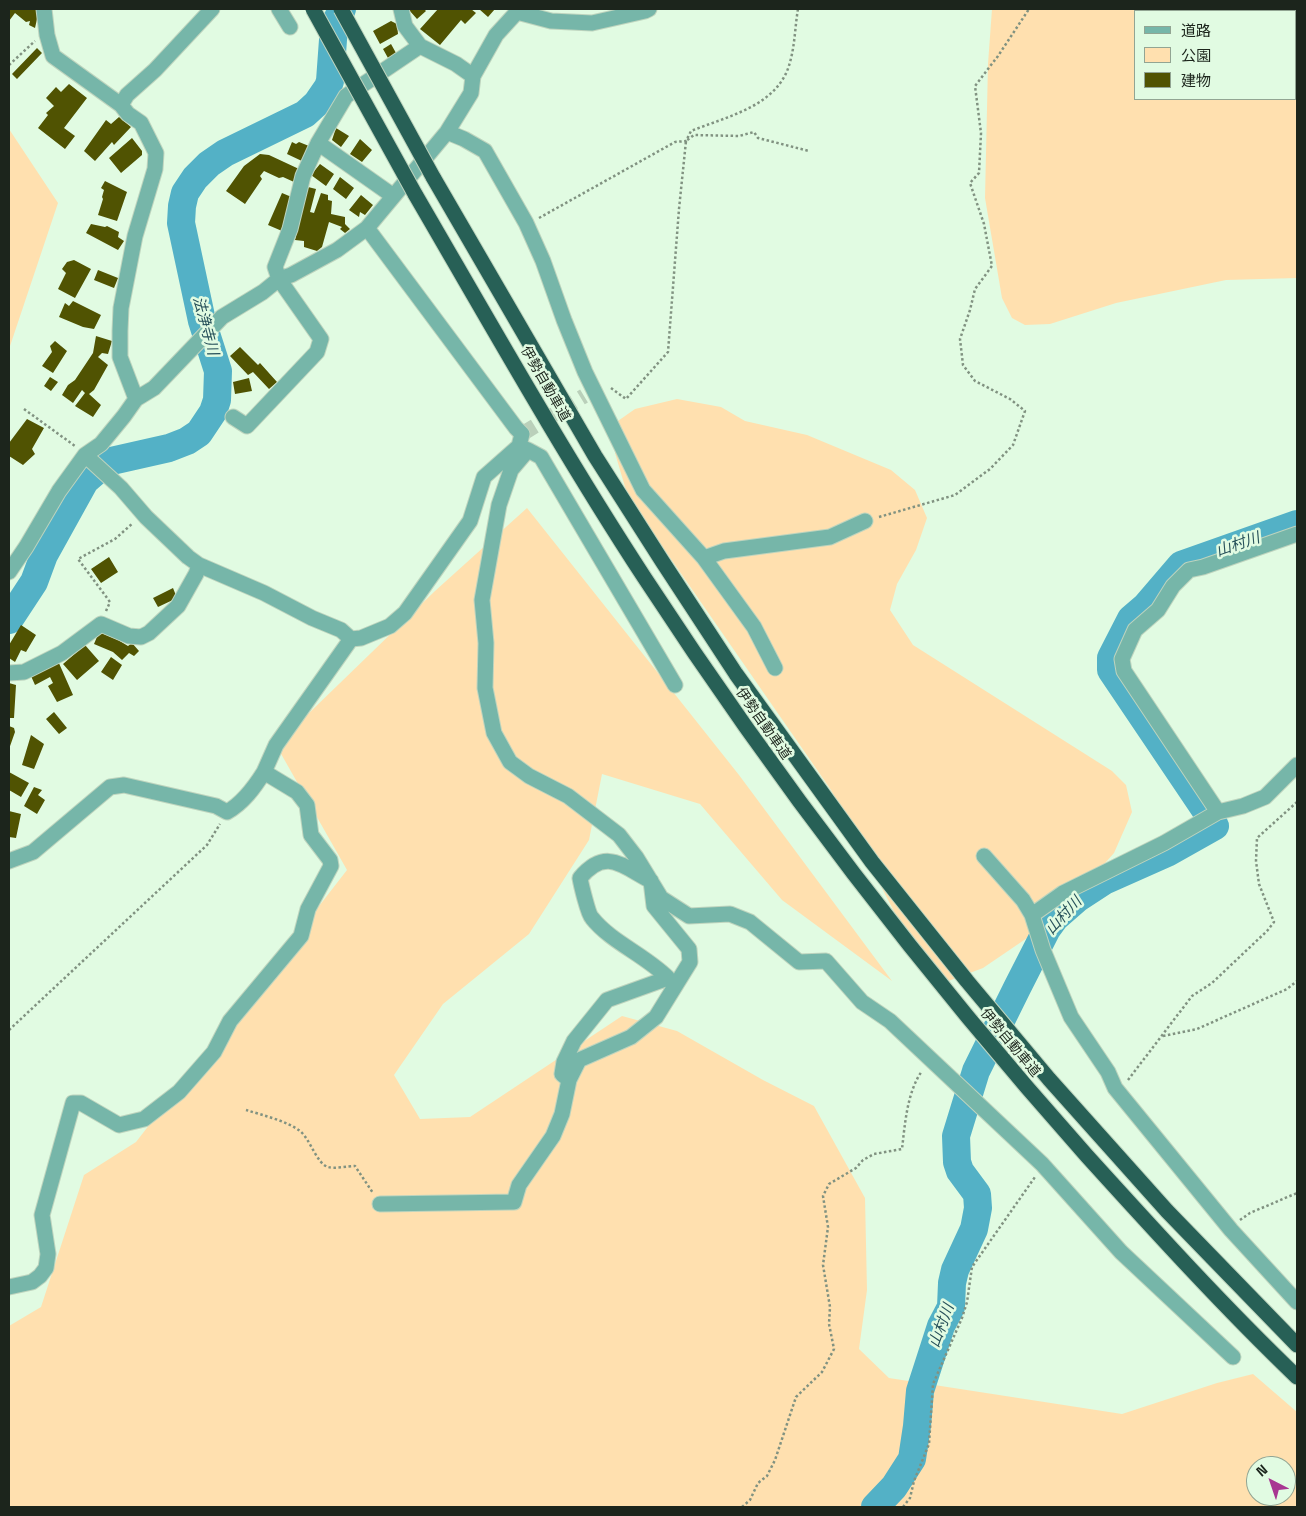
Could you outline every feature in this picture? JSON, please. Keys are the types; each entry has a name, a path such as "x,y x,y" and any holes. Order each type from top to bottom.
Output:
{"highway":[{"name":"伊勢自動車道","path":"313,9 415,194 576,469 642,575 714,683 776,771 848,868 949,996 1039,1101 1150,1226 1297,1377"},
{"name":"伊勢自動車道","path":"341,9 433,177 595,456 736,674 872,862 966,981 1049,1079 1167,1211 1297,1345"}],"street":[{"path":"44,9 47,35 53,56 121,105 128,114 141,123 156,153 155,169 135,236 120,330 120,357 136,399"},
{"path":"121,105 127,95 155,70 212,9"},
{"path":"279,9 290,27"},
{"path":"401,9 405,26 420,46 456,64 473,76"},
{"path":"9,572 59,491 85,456 101,444 136,399 154,388 222,317 263,292 279,278 290,275 337,250 367,228 447,132 471,93 473,76 496,35 518,10 552,21 592,23 649,9"},
{"path":"233,418 247,426 317,352 321,339 279,278 275,267 290,229 303,176 318,143 346,96 420,46"},
{"path":"447,132 485,152 526,223 543,260 588,392 643,490 704,558 754,627 775,668"},
{"path":"318,143 389,193"},
{"path":"367,228 522,434 524,448 511,470 499,505 482,600 486,642 485,688 494,733 510,762 528,776 568,796 619,836 636,857 660,898 689,916 730,914 750,922 799,962 826,961 862,1002 890,1021 1042,1164 1121,1252 1233,1358"},
{"path":"85,456 121,488 143,514 199,565 264,593 312,618 341,630 351,639 361,638 390,626 405,613 470,521 484,477 524,448"},
{"path":"524,448 540,457 675,685"},
{"path":"704,558 724,552 830,537 865,521"},
{"path":"1218,812 1124,672 1122,659 1135,630 1158,610 1172,586 1189,570 1203,568 1297,534"},
{"path":"9,673 24,672 62,653 101,624 129,636 141,637 149,633 178,606 199,565"},
{"path":"9,861 33,852 110,787 124,785 216,806 227,812 236,807 255,786 264,772 276,745 351,639"},
{"path":"1032,915 1063,893 1164,843 1218,812 1243,806 1265,797 1297,765"},
{"path":"9,1287 32,1282 46,1268 48,1254 42,1215 73,1103 80,1103 119,1125 144,1119 179,1092 214,1052 230,1021 301,936 308,909 331,866 330,860 311,835 307,804 297,792 264,772"},
{"path":"984,856 1023,900 1032,915 1043,950 1071,1017 1108,1072 1114,1088 1231,1230 1297,1302"},
{"path":"651,881 614,861 602,861 595,864 589,867 580,878 591,917 605,931 656,966 672,980"},
{"path":"380,1204 514,1202 519,1185 553,1136 562,1114 569,1080 579,1060 631,1037 656,1017 672,980 690,962 689,949 654,906 651,881"},
{"path":"569,1080 562,1074 564,1062 574,1041 607,1000 672,980"}],"path":[{"path":"588,392 603,383 626,399 668,352 686,141 691,131 759,104 777,89 790,63 798,9"},
{"path":"865,521 955,495 990,469 1013,445 1025,411 1010,399 975,380 964,365 960,339 975,289 992,266 984,224 970,183 979,173 981,133 974,86 998,56 1029,9"},
{"path":"9,65 32,42 47,35"},
{"path":"526,223 538,219 675,142 686,141 694,135 739,136 754,132 758,138 809,151"},
{"path":"24,409 79,449 85,456"},
{"path":"101,624 110,602 78,559 115,539 143,514"},
{"path":"1114,1088 1123,1086 1192,996 1212,983 1267,931 1274,922 1259,884 1256,861 1257,838 1297,802"},
{"path":"9,1030 207,845 227,812"},
{"path":"1163,1036 1197,1030 1287,989 1297,981"},
{"path":"742,1507 750,1500 758,1483 767,1476 776,1460 796,1397 822,1372 834,1349 828,1324 830,1307 823,1265 828,1227 823,1196 829,1184 856,1168 863,1160 874,1154 902,1149 913,1089 930,1060"},
{"path":"246,1110 300,1130 308,1139 321,1162 329,1167 355,1166 380,1204"},
{"path":"902,1507 910,1498 914,1481 929,1444 933,1384 962,1318 967,1302 972,1267 1036,1176 1042,1164"},
{"path":"1231,1230 1250,1213 1297,1193"}],"green space":[{"path":"992,9 1297,9 1297,278 1226,280 1116,303 1050,324 1025,325 1012,318 1002,298 985,198 988,64"},
{"path":"9,129 58,203 9,349"},
{"path":"677,399 721,407 745,421 807,435 891,470 915,490 927,518 916,550 897,584 890,610 913,645 1112,771 1126,785 1132,812 1114,853 1081,890 1033,934 983,968 943,983 927,975 831,790 628,497 615,453 615,423 635,409"},
{"path":"527,508 739,775 892,981 782,900 700,804 602,774 589,840 529,934 443,1004 394,1075 420,1119 470,1117 622,1016 677,1031 763,1080 814,1106 865,1198 867,1290 859,1349 889,1378 1122,1414 1217,1383 1253,1374 1297,1412 1297,1507 9,1507 9,1326 41,1307 84,1175 136,1142 347,870 276,745 435,591"}],"building":[{"path":"9,9 37,9 35,28 29,25 30,21 26,22 15,13 9,21"},
{"path":"410,9 424,9 426,11 417,19"},
{"path":"438,9 471,9 476,13 465,24 461,20 440,45 420,29"},
{"path":"479,9 495,9 488,17"},
{"path":"391,21 397,24 398,34 380,44 373,31"},
{"path":"391,44 396,53 388,58 383,49"},
{"path":"37,48 42,53 17,79 12,74"},
{"path":"69,84 87,98 64,128 75,136 65,149 38,128 48,115 46,113 54,106 46,98 56,87 61,92"},
{"path":"119,117 131,127 114,145 112,142 95,161 84,151 106,120 111,124"},
{"path":"336,128 349,136 341,147 332,140"},
{"path":"132,138 142,151 142,155 121,173 109,158"},
{"path":"360,139 372,150 362,162 350,154"},
{"path":"292,142 296,144 299,142 309,146 304,162 287,154"},
{"path":"260,154 269,155 299,169 294,182 264,171 260,176 262,179 245,204 226,191 244,166"},
{"path":"320,164 334,174 326,186 311,175"},
{"path":"340,177 354,188 346,199 333,189"},
{"path":"105,181 127,192 117,221 98,215 104,190 101,188"},
{"path":"308,187 316,189 310,212 314,213 321,193 328,195 328,200 332,201 331,214 345,217 345,224 350,229 345,233 340,229 342,227 329,222 322,247 317,251 304,247 304,241 295,240"},
{"path":"282,193 294,198 282,231 268,225"},
{"path":"361,195 373,205 365,215 360,212 359,217 349,210"},
{"path":"91,224 107,226 119,232 118,237 124,241 118,250 86,233"},
{"path":"74,260 91,269 75,298 58,289 66,273 62,269 67,262"},
{"path":"98,270 118,278 114,288 94,280"},
{"path":"73,301 101,315 94,329 83,327 59,317 65,303 69,306"},
{"path":"96,336 112,341 108,354 102,353 98,357 108,365 94,390 89,394 101,405 93,417 75,406 85,393 82,390 73,403 62,395 68,385 75,380 93,353"},
{"path":"55,341 67,351 53,373 42,366 52,352 50,346"},
{"path":"240,347 258,365 260,363 277,382 269,389 253,372 248,375 230,356"},
{"path":"50,377 58,382 51,391 44,386"},
{"path":"249,378 252,391 235,394 233,382"},
{"path":"27,419 44,428 32,449 35,454 23,465 9,456 9,443"},
{"path":"109,557 118,572 101,583 91,569"},
{"path":"173,588 177,598 158,607 153,598"},
{"path":"21,625 36,635 26,652 21,650 15,662 9,658 9,645"},
{"path":"99,632 128,646 132,643 139,651 134,656 129,653 122,660 113,652 94,644"},
{"path":"85,645 99,661 77,680 63,664"},
{"path":"111,657 122,665 113,680 101,672"},
{"path":"58,661 73,695 57,702 48,686 53,683 50,677 35,685 31,676"},
{"path":"9,683 16,685 14,718 9,718"},
{"path":"54,712 67,728 59,734 46,719"},
{"path":"9,726 14,728 15,732 9,749"},
{"path":"31,735 44,744 34,769 22,765"},
{"path":"9,772 29,783 21,797 9,790"},
{"path":"34,787 42,790 38,795 45,800 37,814 24,806"},
{"path":"9,811 21,814 16,838 9,837"}],"waterway":[{"name":"法浄寺川","path":"9,620 34,582 44,555 85,481 107,462 169,448 187,441 199,433 213,412 217,400 218,371 202,321 181,223 185,193 195,178 209,164 225,153 305,114 317,103 330,81 334,26 342,9"},
{"name":"山村川","path":"875,1507 894,1487 912,1459 920,1391 941,1326 951,1307 952,1283 955,1270 974,1229 978,1208 977,1194 960,1171 957,1162 956,1136 976,1071 1017,988 1047,929 1055,918 1078,898 1104,881 1167,853 1215,826 1111,670 1111,658 1131,619 1145,607 1181,565 1297,524"}],"tunnel":[{"path":"522,434 584,396"}]}
